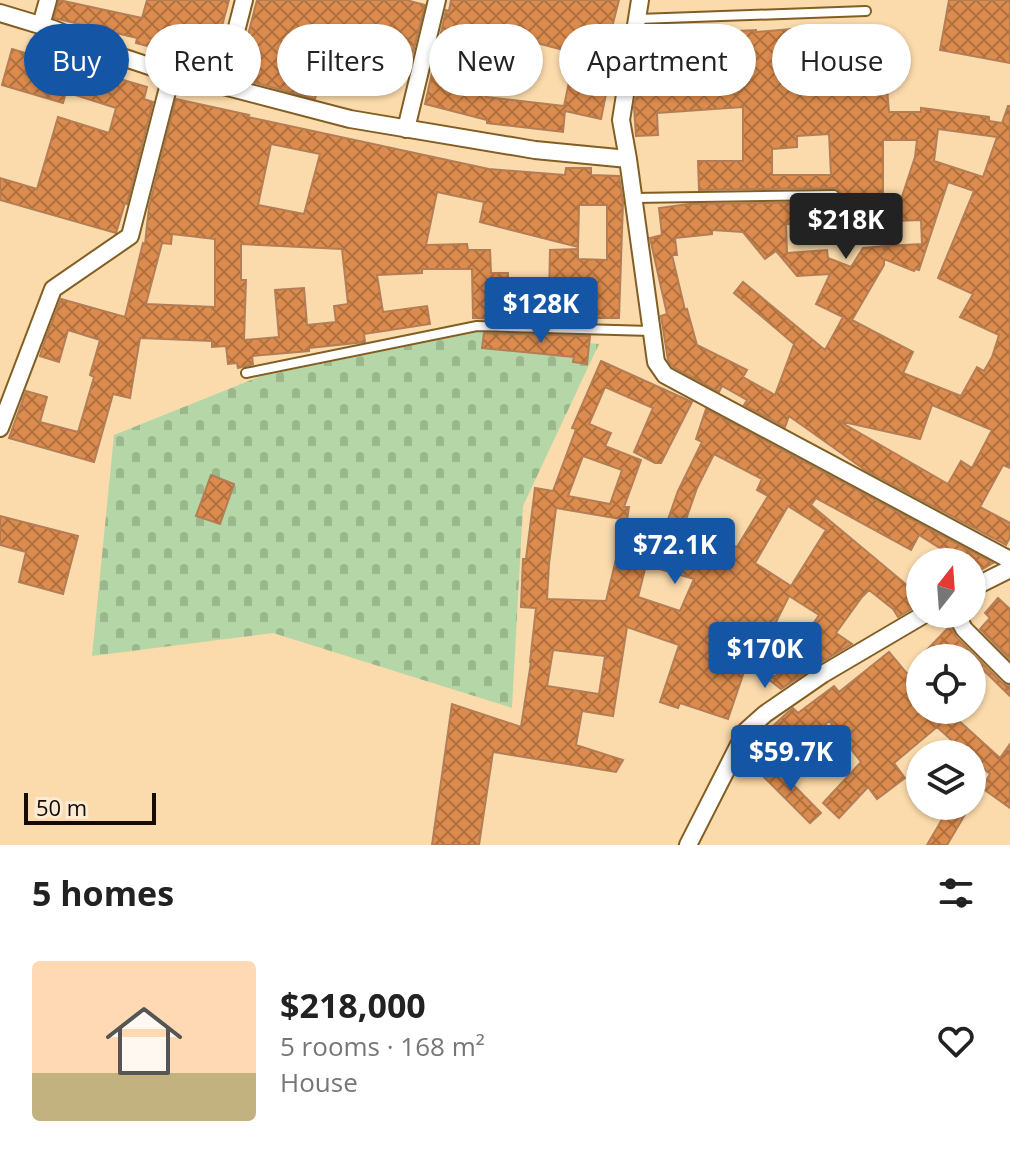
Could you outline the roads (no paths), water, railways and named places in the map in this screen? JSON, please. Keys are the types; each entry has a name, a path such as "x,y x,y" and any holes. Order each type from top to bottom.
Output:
{"street":[{"path":"41,24 48,0"},
{"path":"238,24 244,0"},
{"path":"406,129 437,0"},
{"path":"640,0 621,120 656,362 665,375 1010,560"},
{"path":"0,13 38,24"},
{"path":"0,428 53,289 130,236 166,96"},
{"path":"261,96 350,119 406,129 535,150 628,159"},
{"path":"986,581 1010,569"},
{"path":"688,845 746,731 823,674 906,625"},
{"path":"963,628 1010,675"}],"lane":[{"path":"637,19 866,11"},
{"path":"634,198 834,195"},
{"path":"246,373 477,326 652,331"}]}
